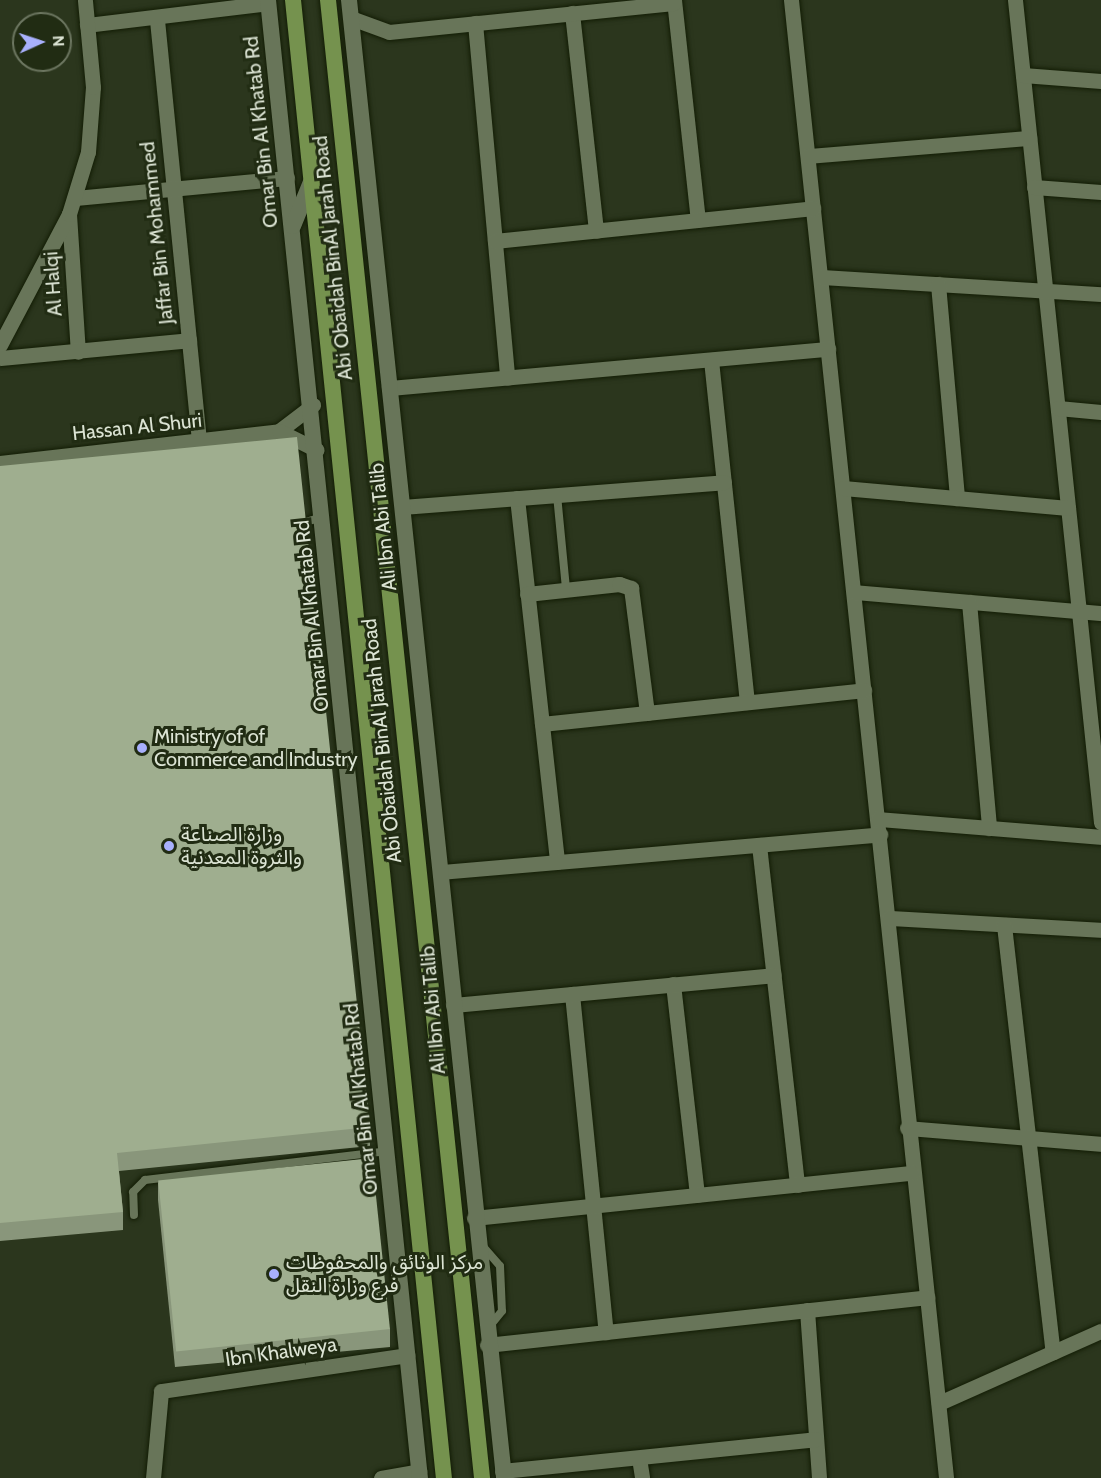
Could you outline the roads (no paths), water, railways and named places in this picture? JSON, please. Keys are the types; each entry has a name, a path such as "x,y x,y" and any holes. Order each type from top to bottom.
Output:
{"main road":[{"name":"Abi Obaidah BinAl Jarah Road","path":"293,0 397,1046 444,1478"},
{"name":"Abi Obaidah BinAl Jarah Road","path":"328,0 441,1109 482,1478"}],"street":[{"path":"0,345 69,214 88,152 92,98 84,0"},
{"name":"Ali Ibn Abi Talib","path":"349,0 441,872 486,1337 503,1474"},
{"path":"791,0 889,918 911,1173 946,1478"},
{"path":"1015,0 1068,508 1096,722 1101,823"},
{"path":"87,25 157,20 268,2"},
{"name":"Omar Bin Al Khatab Rd","path":"268,2 313,405 337,704 361,932 380,1073 419,1474"},
{"path":"351,18 389,32 674,2 698,220"},
{"path":"572,13 596,231"},
{"name":"Jaffar Bin Mohammed","path":"157,20 199,442"},
{"path":"475,23 507,378"},
{"path":"1023,75 1101,81"},
{"path":"808,156 1029,138"},
{"path":"349,214 366,177"},
{"path":"75,198 174,192 287,178"},
{"path":"292,226 311,182"},
{"path":"1034,187 1101,192"},
{"path":"495,242 813,208"},
{"name":"Al Halqi","path":"69,214 78,352"},
{"path":"821,278 1101,294"},
{"path":"938,284 957,498"},
{"path":"0,358 189,340"},
{"path":"389,388 828,349"},
{"path":"711,360 747,702"},
{"name":"Hassan Al Shuri","path":"0,463 199,442 279,431 313,405"},
{"path":"1058,408 1101,412"},
{"path":"279,431 317,450"},
{"path":"402,507 724,482"},
{"path":"843,488 1068,508"},
{"path":"516,498 557,862"},
{"path":"527,594 619,584 634,591 647,713"},
{"path":"854,592 1101,613"},
{"path":"969,602 989,828"},
{"path":"542,723 864,690"},
{"path":"441,872 759,845 879,827 989,828 1101,837"},
{"path":"759,845 797,1185"},
{"path":"889,918 1101,930"},
{"path":"1004,925 1053,1352"},
{"path":"453,1005 774,975"},
{"path":"673,984 697,1195"},
{"path":"572,994 606,1332"},
{"path":"380,1073 397,1046"},
{"path":"441,1109 466,1144"},
{"path":"907,1128 1101,1144"},
{"path":"474,1218 911,1173"},
{"path":"486,1337 606,1332 927,1297"},
{"path":"807,1310 819,1478"},
{"path":"939,1403 1101,1331"},
{"name":"Ibn Khalweya","path":"153,1478 161,1391 407,1355"},
{"path":"412,1396 436,1421"},
{"path":"503,1474 815,1439"},
{"path":"639,1458 642,1478"},
{"path":"381,1478 419,1474"}],"lane":[{"path":"557,495 566,589"},
{"path":"287,525 323,517"},
{"path":"134,1215 137,1184 387,1151"},
{"path":"193,1175 194,1187"}],"place":[{"name":"Ministry of of Commerce and Industry","path":"142,748"},
{"name":"وزارة الصناعة والثروة المعدنية","path":"169,846"},
{"name":"مركز الوثائق والمحفوظات فرع وزارة النقل","path":"274,1274"}]}
